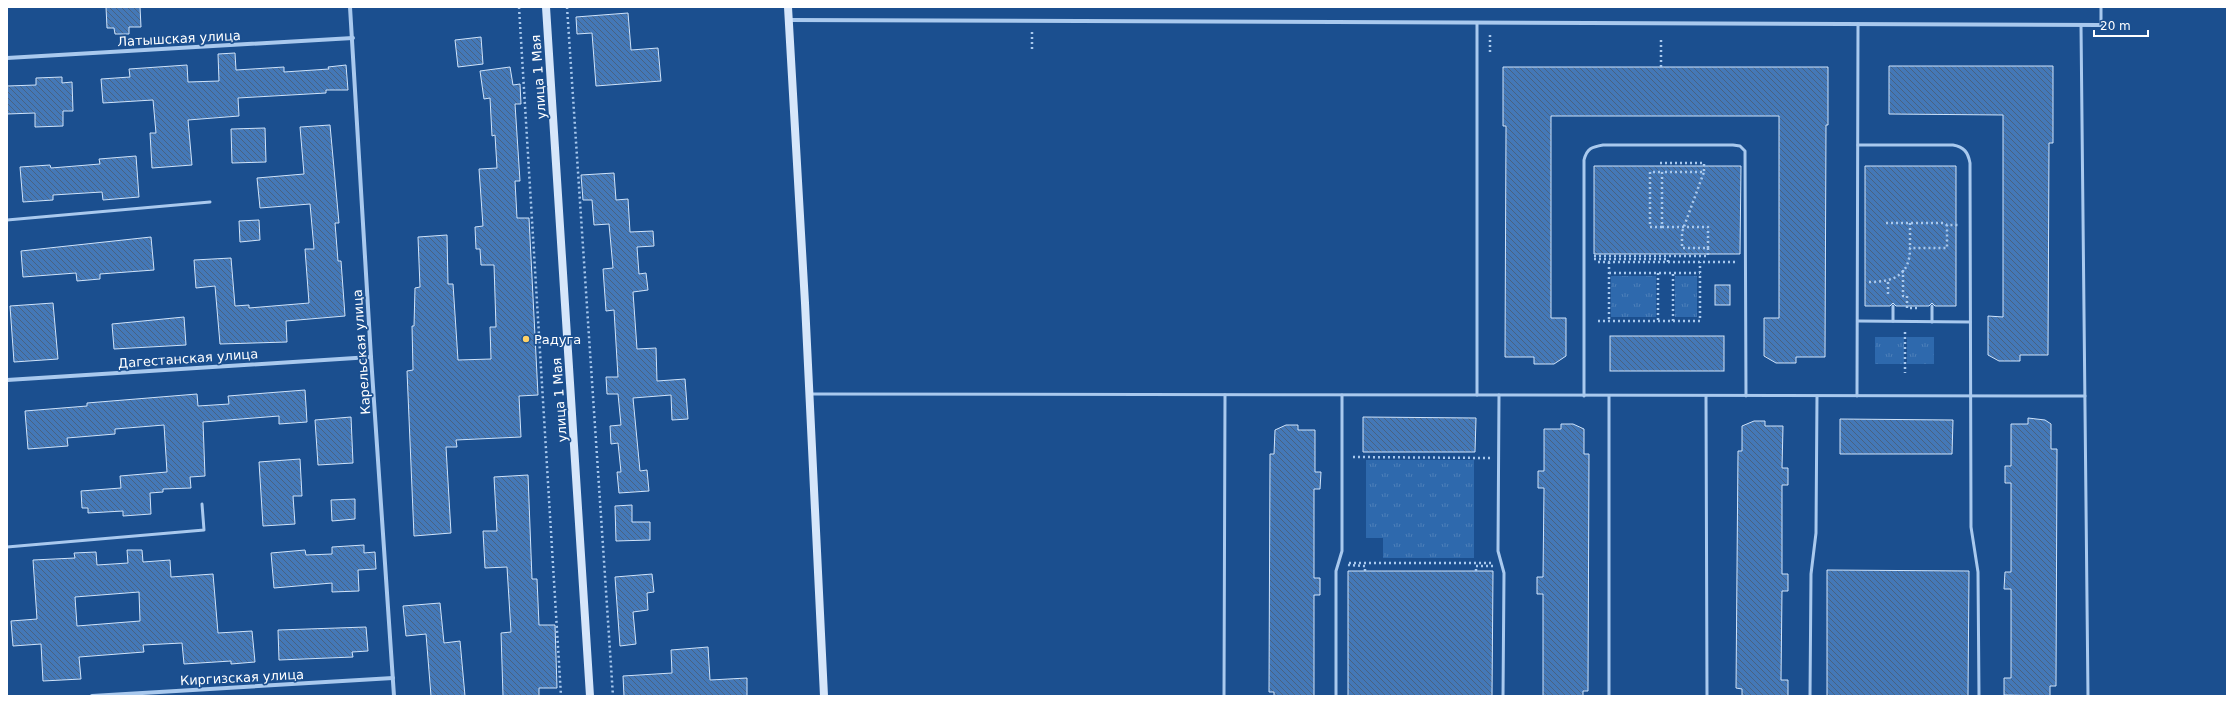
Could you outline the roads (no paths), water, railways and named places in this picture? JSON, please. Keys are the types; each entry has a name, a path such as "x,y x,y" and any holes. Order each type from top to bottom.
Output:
{"street":[{"name":"Карельская улица","path":"350,7 371,356 394,696"},
{"name":"улица 1 Мая","path":"546,7 590,696"},
{"path":"788,7 824,696"},
{"path":"789,20 2101,25"},
{"name":"Латышская улица","path":"7,58 353,38"},
{"name":"Дагестанская улица","path":"7,380 371,356"},
{"name":"Киргизская улица","path":"92,696 393,678"}],"lane":[{"path":"2101,7 2101,25"},
{"path":"1477,23 1477,395"},
{"path":"1857,396 1858,24"},
{"path":"2081,25 2088,696"},
{"path":"1584,396 1586,152 1590,147 1603,144 1740,146 1745,151 1746,396"},
{"path":"1858,144 1952,144 1962,147 1968,154 1970,163 1971,527 1978,572 1979,696"},
{"path":"7,220 210,202"},
{"path":"1740,210 1746,210"},
{"path":"1893,321 1894,306"},
{"path":"1932,306 1932,322"},
{"path":"1858,321 1970,322"},
{"path":"809,394 2085,396"},
{"path":"1224,696 1225,395"},
{"path":"1336,696 1336,571 1342,551 1342,395"},
{"path":"1499,395 1498,551 1504,573 1504,696"},
{"path":"1609,396 1609,696"},
{"path":"1706,396 1707,696"},
{"path":"1810,696 1811,574 1816,532 1817,396"},
{"path":"7,547 204,530 202,504"}],"place":[{"name":"Радуга","path":"526,339"}]}
